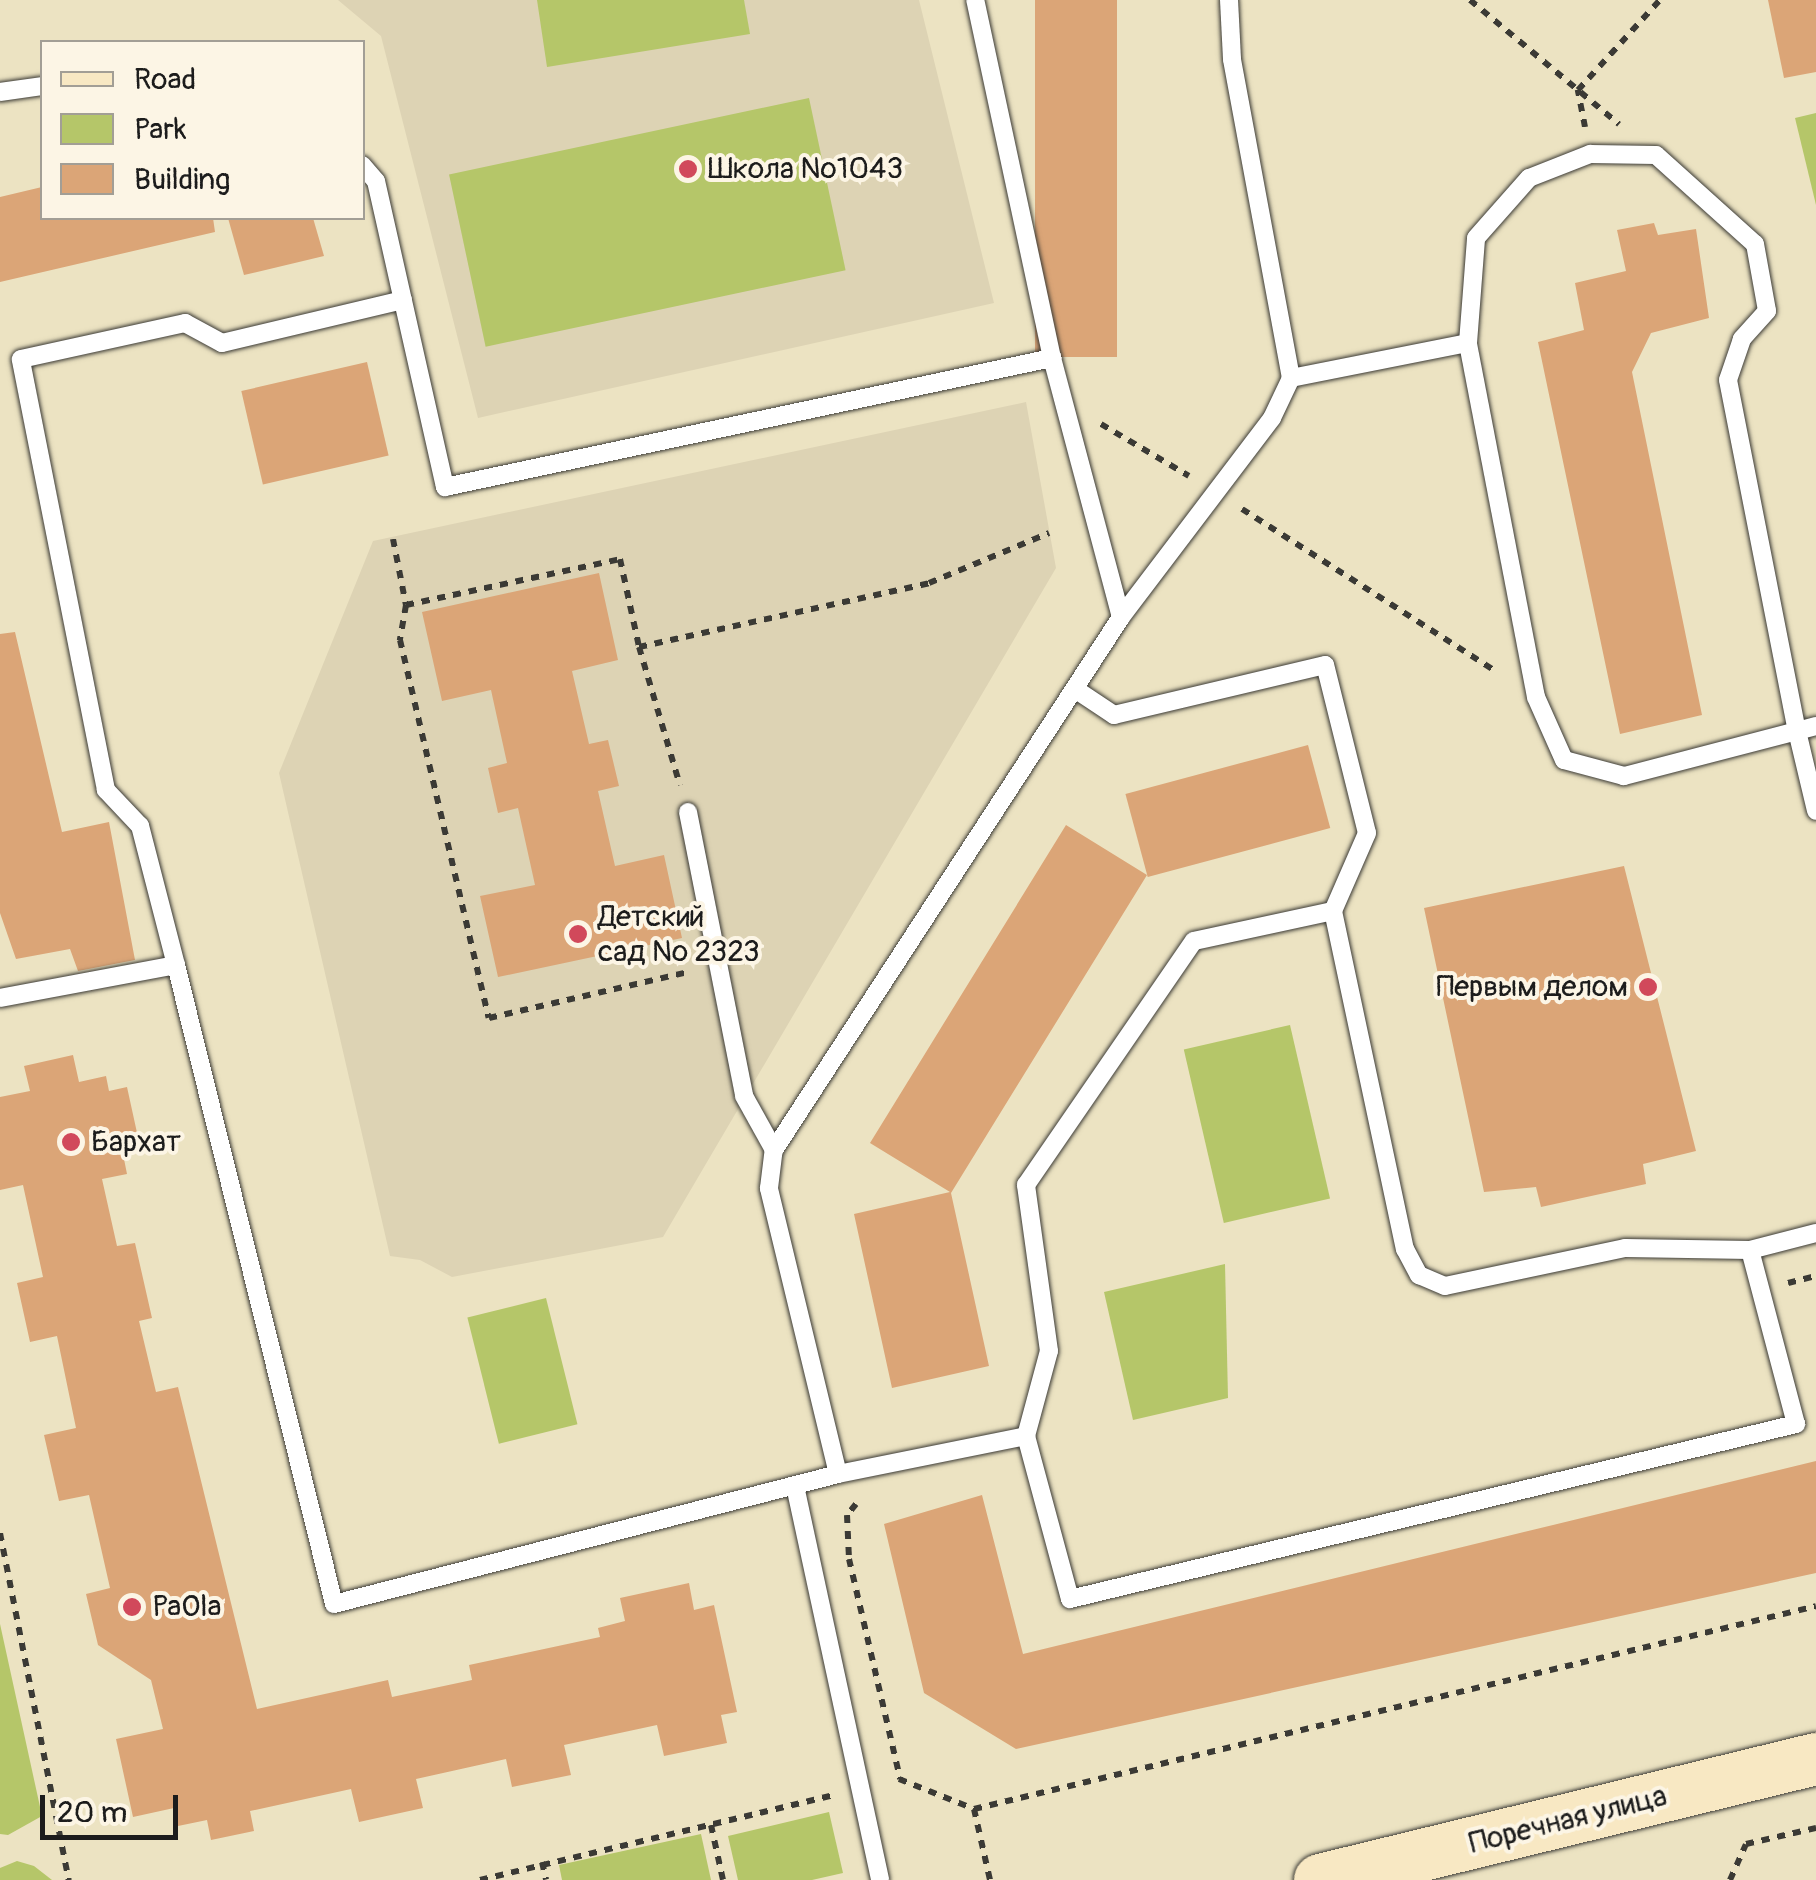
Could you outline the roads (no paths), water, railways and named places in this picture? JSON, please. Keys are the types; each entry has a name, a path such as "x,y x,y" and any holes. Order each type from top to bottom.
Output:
{"main road":[{"name":"Поречная улица","path":"1320,1880 1816,1760"}],"lane":[{"path":"975,0 1052,358 1122,617"},
{"path":"838,1474 769,1188 774,1150 1122,617 1272,418 1290,378 1232,59 1229,0"},
{"path":"0,92 40,86"},
{"path":"1816,726 1797,730 1624,776 1594,773 1564,760 1536,697 1468,343 1476,238 1530,178 1590,154 1656,155 1755,244 1768,311 1742,339 1728,380 1797,730 1816,811"},
{"path":"365,168 376,181 446,488 1052,358"},
{"path":"403,300 222,342 185,322 21,360 106,790 140,826 334,1604 838,1474 1026,1436"},
{"path":"1290,378 1468,343"},
{"path":"1074,689 1114,715 1325,665 1367,833 1333,911 1404,1249 1419,1275 1445,1286 1625,1248 1750,1250 1816,1232"},
{"path":"688,812 744,1096 774,1150"},
{"path":"1333,911 1194,940 1026,1185 1049,1351 1026,1436 1070,1599 1796,1424 1750,1250"},
{"path":"0,998 176,965"},
{"path":"795,1486 880,1880"}],"place":[{"name":"Школа №1043","path":"688,169"},
{"name":"Детский сад № 2323","path":"578,934"},
{"name":"Первым делом","path":"1648,987"},
{"name":"Бархат","path":"71,1142"},
{"name":"PaOla","path":"132,1607"}]}
